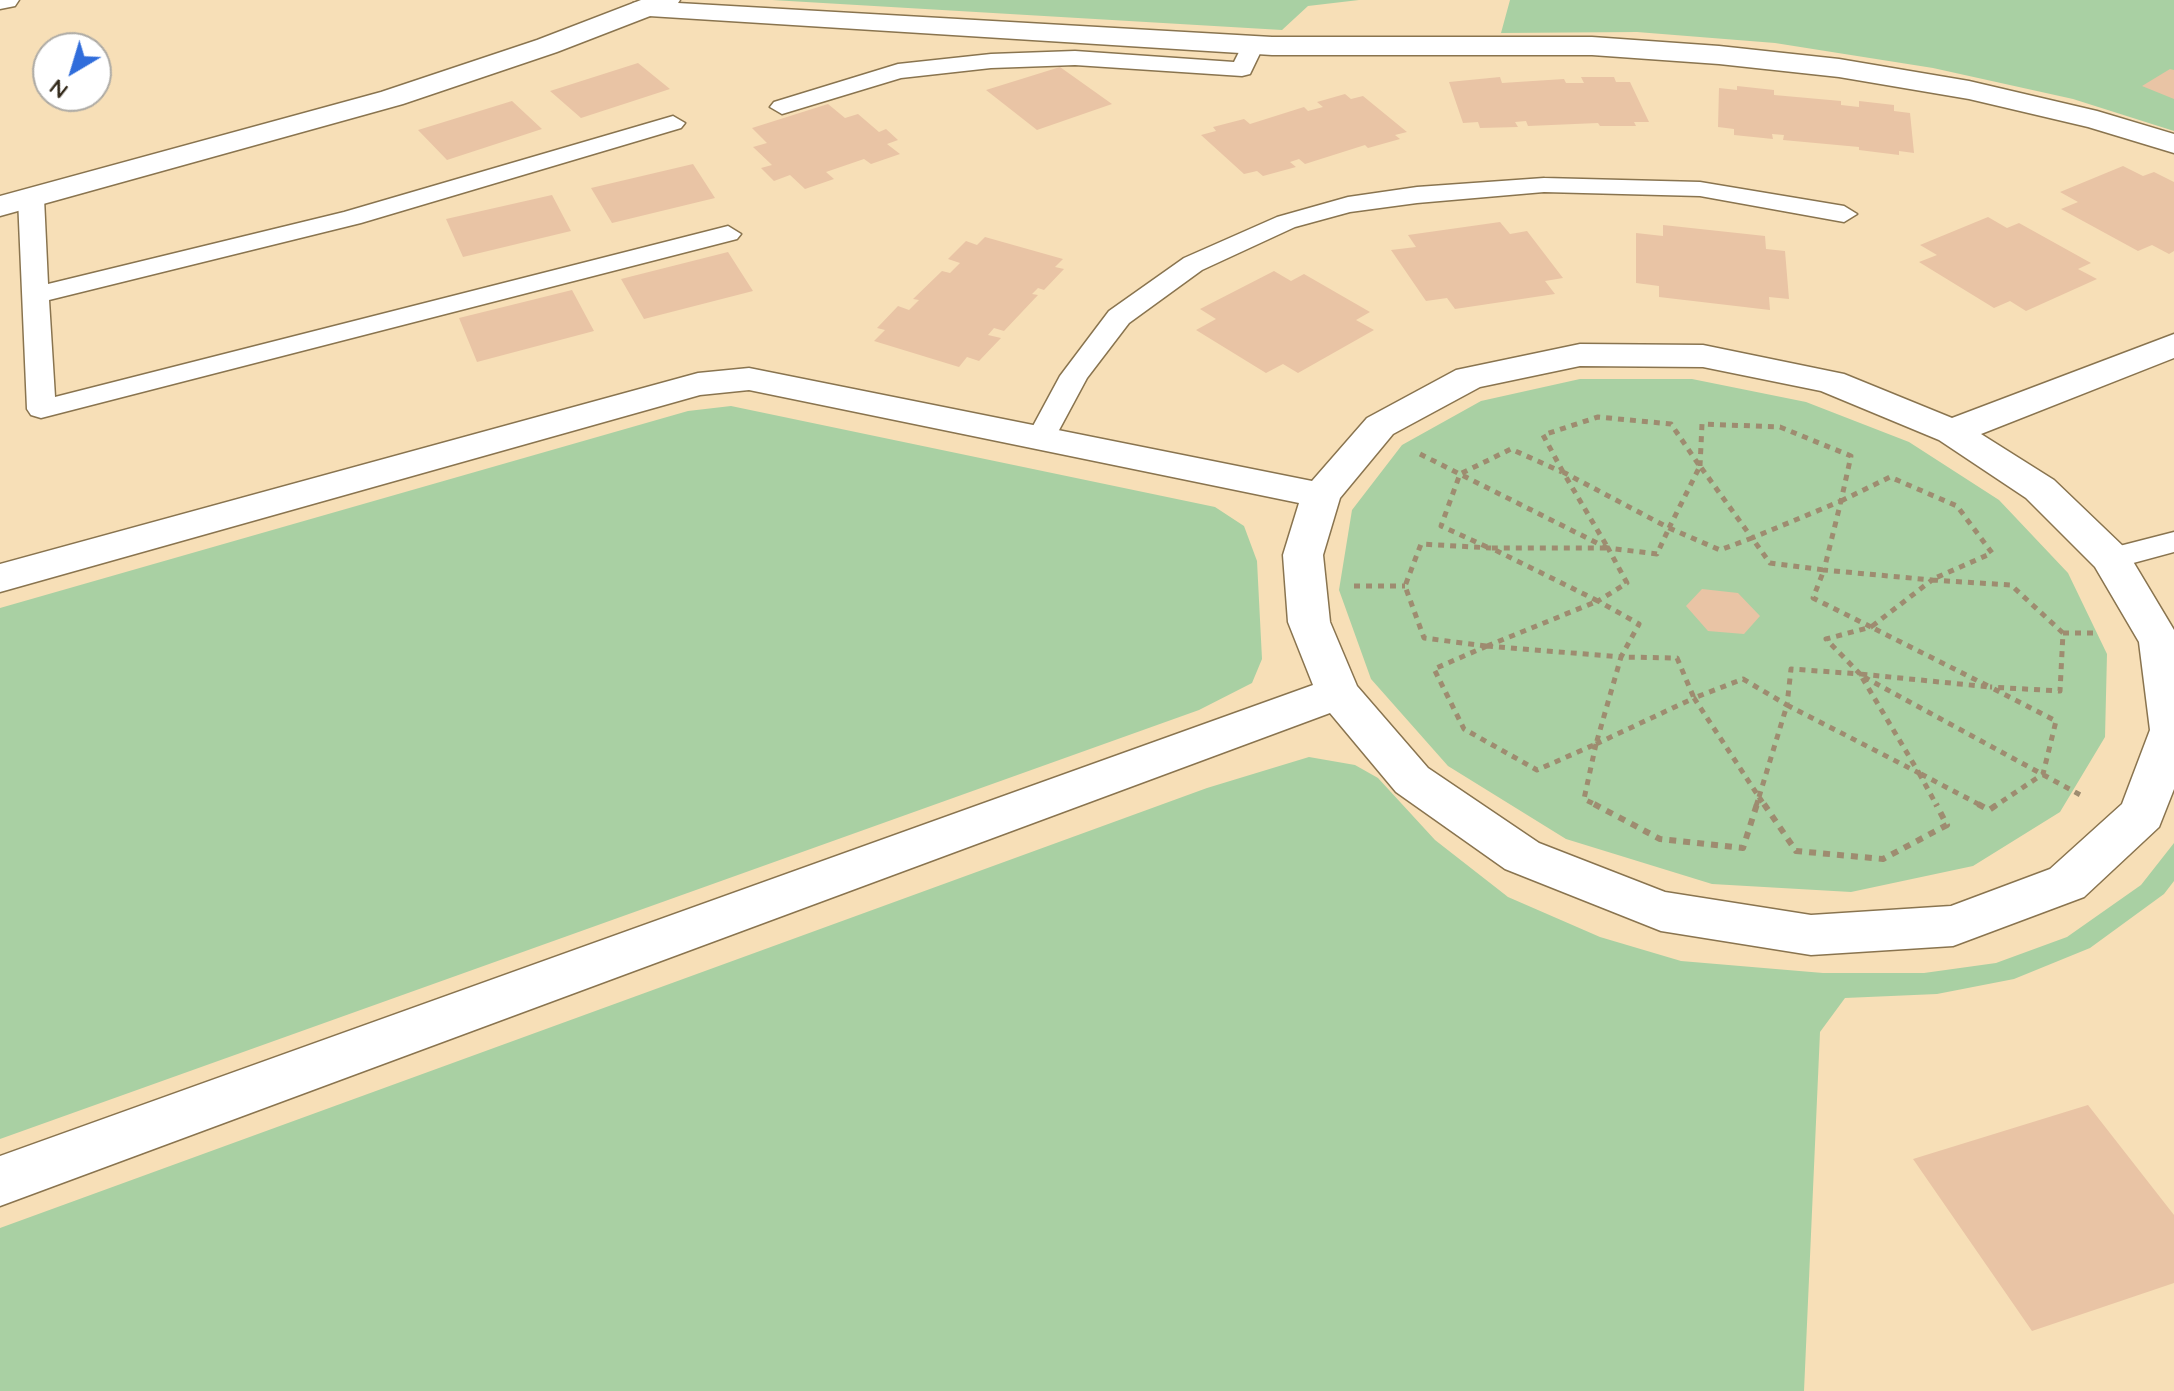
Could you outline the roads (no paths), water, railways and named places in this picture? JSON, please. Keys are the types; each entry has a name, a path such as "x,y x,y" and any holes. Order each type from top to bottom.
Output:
{"street":[{"path":"0,206 392,98 547,46 654,4 1253,45 1592,46 1749,58 1839,68 1969,90 2097,120 2174,144"},
{"path":"1952,432 2174,345"},
{"path":"1580,355 1703,356 1831,382 1952,432 2040,489 2111,558 2160,642 2172,730 2142,814 2067,883 1953,926 1811,935 1661,911 1522,856 1412,780 1338,693 1309,622 1303,555 1321,495 1375,431 1469,378 1580,355"},
{"path":"0,578 698,384 749,379 1321,495"},
{"path":"0,1181 1338,693"}],"lane":[{"path":"782,107 898,71 977,62 1075,58 1242,69 1253,45"},
{"path":"35,295 352,218 673,123"},
{"path":"1041,439 1074,376 1119,317 1193,264 1286,222 1348,205 1417,195 1544,185 1700,189 1844,214"},
{"path":"31,198 41,409 728,234"},
{"path":"2111,558 2174,542"}]}
